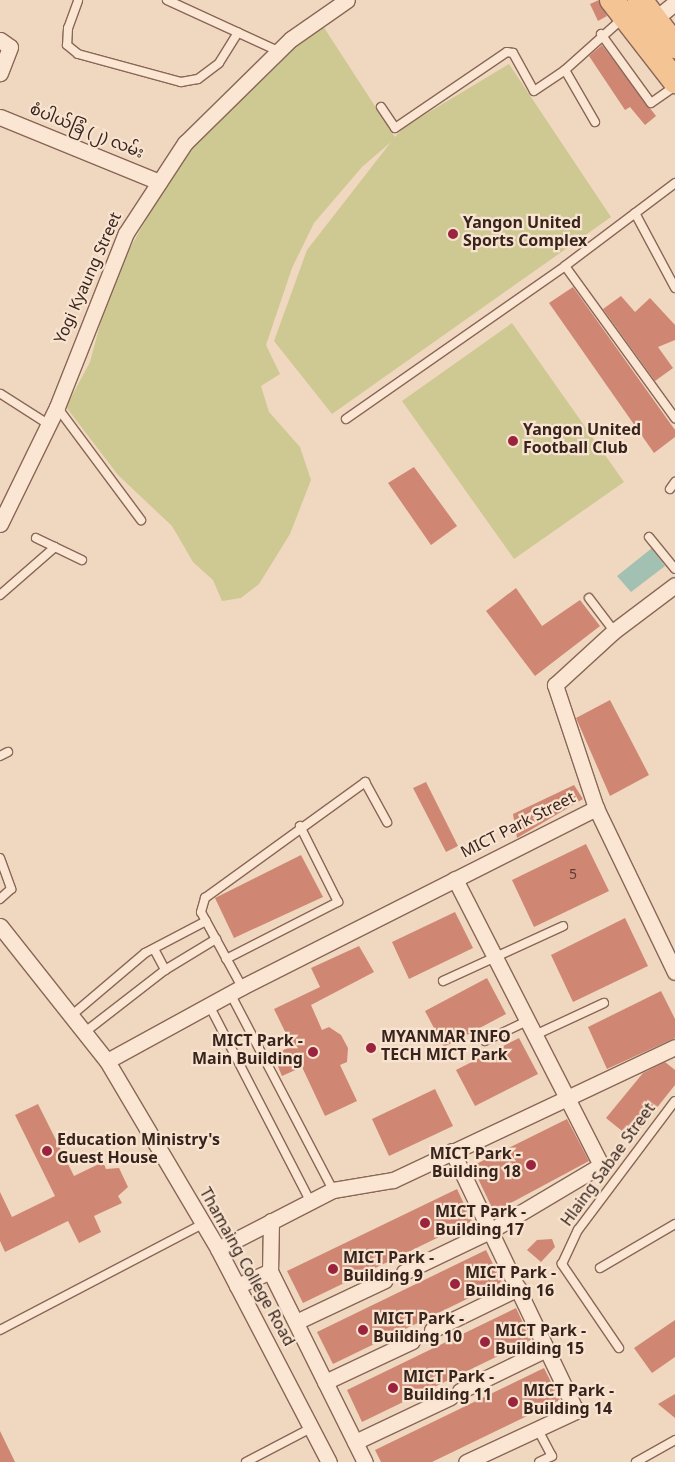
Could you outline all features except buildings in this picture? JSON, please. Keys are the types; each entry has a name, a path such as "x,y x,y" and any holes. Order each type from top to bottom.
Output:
{"main road":[{"path":"635,12 675,46"},
{"path":"635,12 675,81"}],"street":[{"name":"Yogi Kyaung Street","path":"0,524 57,408 126,233 185,143 278,51 339,2"},
{"path":"635,12 675,3"},
{"path":"0,40 10,47 0,74"},
{"name":"စံပါယ်ခြံ (၂) လမ်း","path":"0,117 160,182"},
{"path":"614,631 675,585"},
{"name":"MICT Park Street","path":"107,1061 236,990 596,808 556,693 559,679 614,631"},
{"path":"596,808 675,972"},
{"name":"MICT Park Street","path":"404,1272 490,1231 601,1165 455,879"},
{"name":"Thamaing College Road","path":"0,926 72,1014 107,1061 218,1249 329,1462"},
{"path":"218,1249 333,1190 393,1180 675,1046"},
{"path":"452,1151 576,1411 466,1462"},
{"path":"271,1221 270,1271 365,1462"},
{"path":"237,1286 270,1271"},
{"path":"296,1322 385,1280"},
{"path":"432,1330 518,1288"},
{"path":"325,1382 412,1341"},
{"path":"355,1442 546,1349"}],"lane":[{"path":"167,0 278,51"},
{"path":"78,1 68,28 67,44 78,54 181,82 198,79 219,63 238,33"},
{"path":"380,107 395,128 507,52 512,54 534,91 565,70 601,34 635,12"},
{"path":"601,34 651,103 675,86"},
{"path":"565,70 596,122"},
{"path":"346,419 565,266 675,183"},
{"path":"636,213 675,288"},
{"path":"565,266 675,418"},
{"path":"1,394 48,424"},
{"path":"57,408 141,520"},
{"path":"670,489 675,482"},
{"path":"649,536 675,570"},
{"path":"36,538 82,560"},
{"path":"0,595 55,547"},
{"path":"589,598 614,631"},
{"path":"0,756 8,752"},
{"path":"333,1190 236,990 226,959 202,912 205,898 300,826 365,782 387,822"},
{"path":"226,959 338,902 300,826"},
{"path":"0,858 12,888 0,899"},
{"path":"72,1014 154,948 206,921"},
{"path":"443,981 562,926"},
{"path":"85,1032 165,970 216,939"},
{"path":"154,948 165,970"},
{"path":"535,1035 604,1002"},
{"path":"209,1005 310,1201"},
{"path":"485,1041 527,1021"},
{"name":"Hlaing Sabae Street","path":"619,1348 562,1264 578,1230 675,1101"},
{"path":"0,1330 203,1224"},
{"path":"600,1268 675,1224"},
{"path":"246,1462 311,1428"},
{"path":"537,1428 552,1456 539,1462"},
{"path":"636,1462 675,1440"}],"shaded area":[{"path":"321,23 395,137 404,127 509,64 611,217 332,414 274,341 307,250 391,142 362,167 314,223 292,268 266,345 280,374 261,386 269,412 300,447 311,480 290,534 259,584 241,598 222,601 213,580 193,562 172,526 118,475 66,407 90,362 112,280 187,147 256,77"},
{"name":"Yangon United Football Club","path":"512,323 624,482 514,559 402,401"},
{"path":"652,548 665,566 631,592 617,576"}],"place":[{"name":"Yangon United Sports Complex","path":"453,234"},
{"name":"Yangon United Football Club","path":"513,441"},
{"name":"MYANMAR INFO TECH MICT Park","path":"371,1048"},
{"name":"MICT Park - Main Building","path":"313,1052"},
{"name":"Education Ministry's Guest House","path":"47,1151"},
{"name":"MICT Park - Building 18","path":"531,1165"},
{"name":"MICT Park - Building 17","path":"425,1223"},
{"name":"MICT Park - Building 9","path":"333,1269"},
{"name":"MICT Park - Building 16","path":"455,1284"},
{"name":"MICT Park - Building 10","path":"363,1330"},
{"name":"MICT Park - Building 15","path":"485,1342"},
{"name":"MICT Park - Building 11","path":"393,1388"},
{"name":"MICT Park - Building 14","path":"513,1402"}]}
